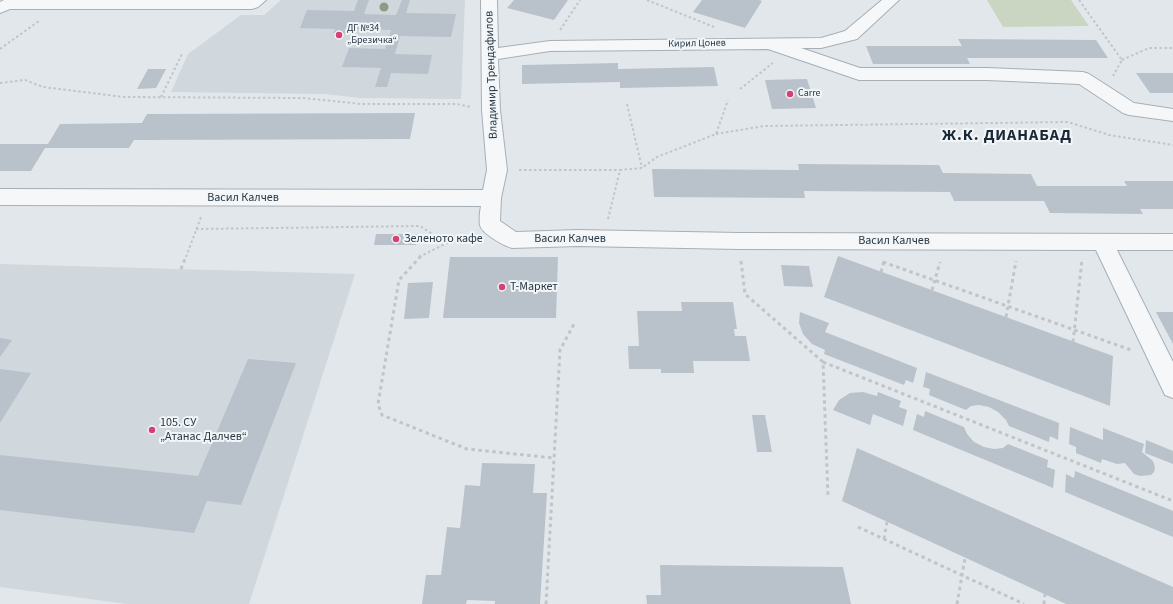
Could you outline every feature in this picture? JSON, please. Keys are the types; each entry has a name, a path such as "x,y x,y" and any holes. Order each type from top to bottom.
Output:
{"street":[{"path":"0,8 7,4 252,4 258,0"},
{"name":"Владимир Трендафилов","path":"489,0 491,110 497,170 491,198"},
{"name":"Кирил Цонев","path":"490,55 550,46 821,43 851,35 891,0"},
{"path":"771,44 859,74 987,74 1083,78 1129,109 1173,115"},
{"name":"Васил Калчев","path":"0,197 491,198"},
{"path":"491,198 490,224 512,240"},
{"name":"Васил Калчев","path":"512,240 603,238 739,241 1173,242"},
{"path":"1093,242 1173,387"}],"path":[{"path":"550,46 580,0"},
{"path":"647,0 721,29"},
{"path":"1079,0 1122,60"},
{"path":"0,49 62,4"},
{"path":"740,89 776,61 771,44"},
{"path":"1083,78 1114,76 1122,60 1149,48 1173,48"},
{"path":"161,97 182,54"},
{"path":"0,83 25,80 43,87 124,97 304,98 361,104 457,104 491,110"},
{"path":"716,134 728,100"},
{"path":"627,104 642,168"},
{"path":"497,170 620,170 642,168 657,157 716,134 764,126 1068,122 1109,134 1173,145"},
{"path":"603,238 620,170"},
{"path":"181,269 208,198"},
{"path":"196,229 420,226 447,243"},
{"path":"512,240 447,243 419,257 399,280 378,404 382,415 467,449 554,458"},
{"path":"739,241 745,294 823,362 1173,501"},
{"path":"932,290 945,242"},
{"path":"1073,342 1074,330 1093,242"},
{"path":"877,260 1160,361"},
{"path":"1006,317 1016,263"},
{"path":"546,604 560,350 574,324"},
{"path":"823,362 828,496"},
{"path":"884,539 887,522"},
{"path":"858,527 1024,604"},
{"path":"957,604 965,558"},
{"path":"1044,604 1045,594"}],"shaded area":[{"name":"ДГ №34 „Брезичка“","path":"281,0 465,0 461,99 360,98 325,94 171,92 188,54 241,15 264,15"},
{"name":"105. СУ „Атанас Далчев“","path":"0,264 355,274 249,604 127,604 0,587"}],"green space":[{"path":"987,0 1071,0 1089,26 1003,27"}],"building":[{"path":"358,0 369,0 364,14 396,15 402,0 410,0 406,13 456,14 451,37 400,36 395,54 432,55 428,74 391,73 387,87 375,87 381,68 342,67 349,48 385,49 391,30 346,29 345,34 333,33 335,29 300,28 307,10 354,11"},
{"path":"514,0 568,0 554,20 507,8"},
{"path":"702,0 762,1 745,28 693,12"},
{"path":"958,39 1096,40 1108,58 967,58 970,64 873,64 866,46 962,46"},
{"path":"618,63 618,69 714,67 718,86 620,88 620,82 522,84 522,65"},
{"path":"148,69 166,69 156,88 137,89"},
{"path":"1136,73 1173,73 1173,93 1150,93"},
{"name":"Carre","path":"807,79 816,108 772,109 765,80"},
{"path":"415,113 410,139 134,140 129,148 45,148 31,171 0,171 0,144 48,144 60,124 142,123 147,114"},
{"path":"798,164 939,165 943,173 1031,174 1037,186 1127,186 1124,181 1173,181 1173,209 1140,209 1143,214 1050,213 1044,201 954,201 950,192 804,191 805,198 654,197 652,169 799,170"},
{"name":"Зеленото кафе","path":"376,234 418,234 416,245 374,245"},
{"path":"838,256 1113,356 1110,406 824,297"},
{"name":"Т-Маркет","path":"450,257 558,257 556,318 443,318"},
{"path":"781,265 809,266 813,287 784,286"},
{"path":"433,282 429,318 404,319 408,283"},
{"path":"681,302 733,302 737,329 734,329 735,336 746,336 750,361 693,361 694,373 661,373 661,369 629,369 628,346 639,346 637,311 682,311"},
{"path":"800,312 829,323 825,332 917,368 913,383 906,380 904,385 824,354 825,350 812,344 803,334 799,323"},
{"path":"1156,312 1173,312 1173,344"},
{"path":"0,338 12,340 0,357"},
{"path":"248,359 296,363 241,505 207,501 194,533 0,510 0,455 198,476"},
{"path":"0,369 31,373 0,423"},
{"path":"926,372 1059,423 1058,440 1050,436 1049,442 1009,426 1006,420 998,412 989,407 979,405 971,406 966,410 929,395 930,389 923,387"},
{"path":"863,392 877,396 878,392 901,401 899,407 907,410 903,426 873,414 870,425 833,410 839,400 850,393"},
{"path":"925,411 964,427 967,434 974,442 984,447 994,449 1003,448 1008,444 1048,460 1047,467 1055,470 1053,488 913,430 917,414 924,417"},
{"path":"752,415 765,415 772,452 757,452"},
{"path":"1070,427 1103,440 1103,428 1144,444 1142,452 1153,461 1155,467 1154,472 1151,475 1140,476 1134,474 1125,463 1117,464 1102,459 1101,463 1076,453 1076,447 1069,444"},
{"path":"1146,440 1173,451 1173,464 1145,453"},
{"path":"857,448 1173,587 1173,604 1066,604 842,501"},
{"path":"482,463 535,464 533,493 547,493 540,604 495,604 495,601 467,600 466,604 422,604 426,575 441,575 447,527 460,528 465,485 480,486"},
{"path":"1075,471 1173,511 1173,537 1065,492 1066,474 1074,478"},
{"path":"660,565 843,567 851,604 647,604 646,595 661,595"}],"place":[{"name":"ДГ №34 „Брезичка“","path":"339,35"},
{"name":"Carre","path":"790,94"},
{"name":"Зеленото кафе","path":"396,239"},
{"name":"Т-Маркет","path":"502,287"},
{"name":"105. СУ „Атанас Далчев“","path":"152,430"}],"district":[{"name":"Ж.К. ДИАНАБАД","path":"1007,136"}]}
